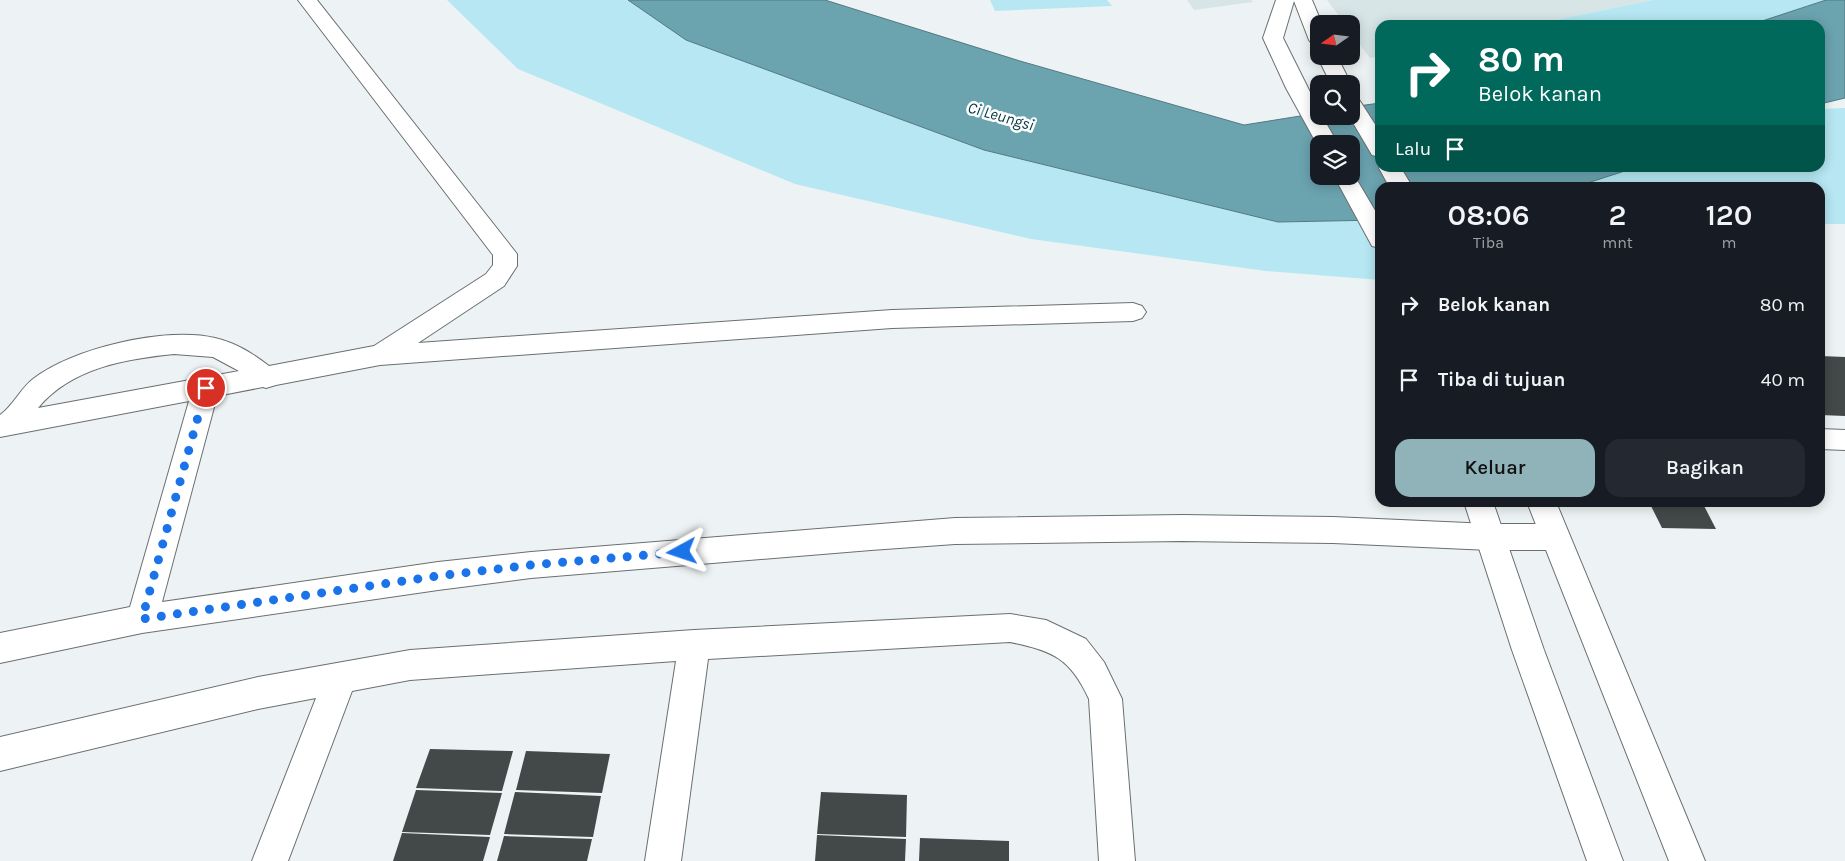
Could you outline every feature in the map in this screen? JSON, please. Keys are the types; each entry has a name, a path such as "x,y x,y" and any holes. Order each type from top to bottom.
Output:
{"street":[{"path":"307,0 506,254 506,266 496,280 380,355"},
{"path":"1285,0 1281,8 1274,38 1296,88 1322,135"},
{"path":"1303,0 1310,18"},
{"path":"1360,117 1375,142"},
{"path":"1350,185 1375,231"},
{"path":"5,425 266,378 380,355 892,319 1133,312"},
{"path":"5,425 40,387 55,376 80,364 120,353 176,344 213,346 234,354 266,378"},
{"path":"142,619 206,388"},
{"path":"1480,507 1531,659 1605,861"},
{"path":"1543,507 1687,861"},
{"path":"0,648 142,619 438,576 531,565 946,532 1182,528 1333,530 1490,537 1555,537"},
{"path":"0,754 258,693 410,665 694,645 1010,628 1046,635 1075,650 1093,673 1105,698 1117,861"},
{"path":"663,861 694,645"},
{"path":"270,861 341,678"}],"lane":[{"path":"1825,439 1845,440"}],"shaded area":[{"path":"447,0 628,0 686,40 984,150 1278,222 1375,220 1375,280 1266,271 1031,239 795,184 518,69"},
{"path":"990,0 1107,0 1112,6 995,11"},
{"path":"1187,0 1252,0 1253,2 1194,10"},
{"path":"1327,0 1653,0 1555,20 1375,20 1375,57 1370,58 1360,45 1360,15 1338,15"},
{"path":"1653,0 1826,0 1765,20 1555,20"},
{"path":"1845,108 1845,224 1825,224 1825,182 1591,182 1622,172 1825,172 1825,109"}],"water":[{"name":"Ci Leungsi","path":"628,0 825,0 1020,61 1244,125 1310,114 1310,125 1360,125 1360,106 1375,104 1375,172 1622,172 1591,182 1375,182 1375,220 1278,222 984,150 686,40"},
{"path":"1826,0 1845,0 1845,98 1825,103 1825,20 1765,20"}],"building":[{"path":"1825,356 1845,357 1845,416 1825,415"},
{"path":"1652,507 1705,507 1716,529 1662,528"},
{"path":"430,749 513,751 502,791 416,788"},
{"path":"526,751 610,754 602,793 516,790"},
{"path":"416,790 502,793 490,835 402,832"},
{"path":"515,792 601,796 593,837 504,834"},
{"path":"821,792 907,795 906,837 817,834"},
{"path":"402,833 490,837 483,861 393,861"},
{"path":"817,835 906,839 905,861 815,861"},
{"path":"504,836 592,839 587,861 497,861"},
{"path":"920,838 1009,841 1009,861 919,861"}],"route":[{"path":"206,388 142,619 438,576 531,565 682,552"}]}
